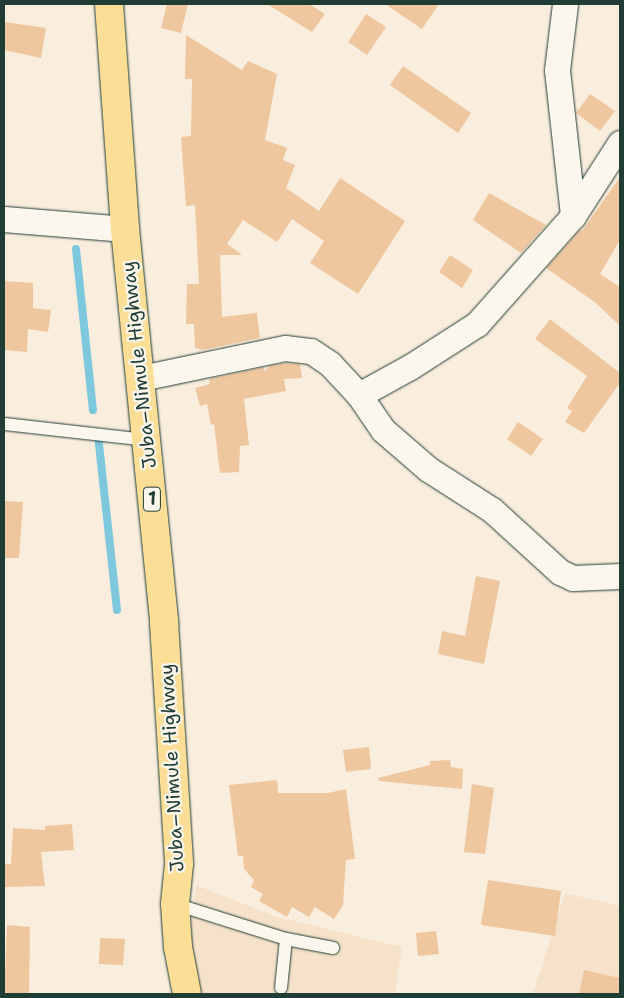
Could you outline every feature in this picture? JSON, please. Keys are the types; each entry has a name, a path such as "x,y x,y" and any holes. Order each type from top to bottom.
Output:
{"main road":[{"name":"Juba–Nimule Highway","path":"108,4 125,229 164,623 179,864 175,904 178,947 187,994"}],"street":[{"path":"565,4 557,70 573,216"},
{"path":"358,395 410,368 477,324 573,216 620,143"},
{"path":"4,219 125,229"},
{"path":"141,378 285,348 310,351 330,364 358,395 384,430 428,469 492,510 560,572 580,578 620,576"}],"lane":[{"path":"4,424 146,440"},
{"path":"175,904 286,939 333,948"},
{"path":"281,988 286,939"}],"shaded area":[{"path":"196,885 274,916 402,947 395,994 199,994 190,939"},
{"path":"565,893 620,906 620,994 533,994"}],"building":[{"path":"167,4 188,4 181,33 161,28"},
{"path":"267,4 309,4 325,14 312,32"},
{"path":"385,4 439,4 422,29"},
{"path":"366,14 386,27 367,55 348,42"},
{"path":"4,22 46,28 41,58 4,50"},
{"path":"186,35 242,70 248,61 277,74 265,140 287,148 283,160 295,165 286,188 319,211 340,178 405,221 358,294 310,263 324,241 292,219 277,242 243,220 227,244 242,255 220,255 222,317 257,313 260,338 203,350 195,348 194,324 186,324 187,284 199,284 195,205 186,206 181,137 191,136 192,79 185,79"},
{"path":"403,66 471,113 458,133 390,85"},
{"path":"590,94 615,111 600,131 576,113"},
{"path":"620,177 620,240 600,274 620,287 620,326 596,303 546,268 580,230 582,231"},
{"path":"489,193 546,225 521,253 473,220"},
{"path":"450,255 473,270 462,288 439,272"},
{"path":"4,281 33,283 33,308 51,310 48,332 28,329 27,352 4,350"},
{"path":"550,319 620,373 620,383 584,433 565,422 572,411 567,408 587,376 535,339"},
{"path":"286,363 300,364 302,378 284,379 286,391 244,399 249,445 240,446 239,472 220,473 214,424 211,425 207,404 200,406 195,388 210,384 209,379 264,367 265,372 269,366"},
{"path":"518,422 543,439 531,456 507,439"},
{"path":"4,501 23,502 19,558 4,558"},
{"path":"476,576 500,581 484,664 438,654 442,631 465,636"},
{"path":"369,747 371,769 346,772 343,750"},
{"path":"450,760 451,767 463,769 462,789 379,781 378,778 430,765 430,761"},
{"path":"277,780 278,793 328,793 346,789 355,859 346,860 343,905 334,919 315,907 309,917 292,907 287,917 259,901 263,894 251,887 254,880 244,869 243,856 238,856 229,785"},
{"path":"472,784 494,788 485,854 464,852"},
{"path":"72,824 74,850 41,852 45,886 4,887 4,864 11,864 13,828 45,830 45,826"},
{"path":"488,880 561,891 555,936 481,925"},
{"path":"7,925 30,927 29,994 4,994"},
{"path":"436,931 439,954 418,956 416,933"},
{"path":"100,938 125,939 123,965 99,964"},
{"path":"584,970 620,978 620,994 579,994"}],"waterway":[{"path":"76,249 93,410"},
{"path":"98,435 117,610"}]}
